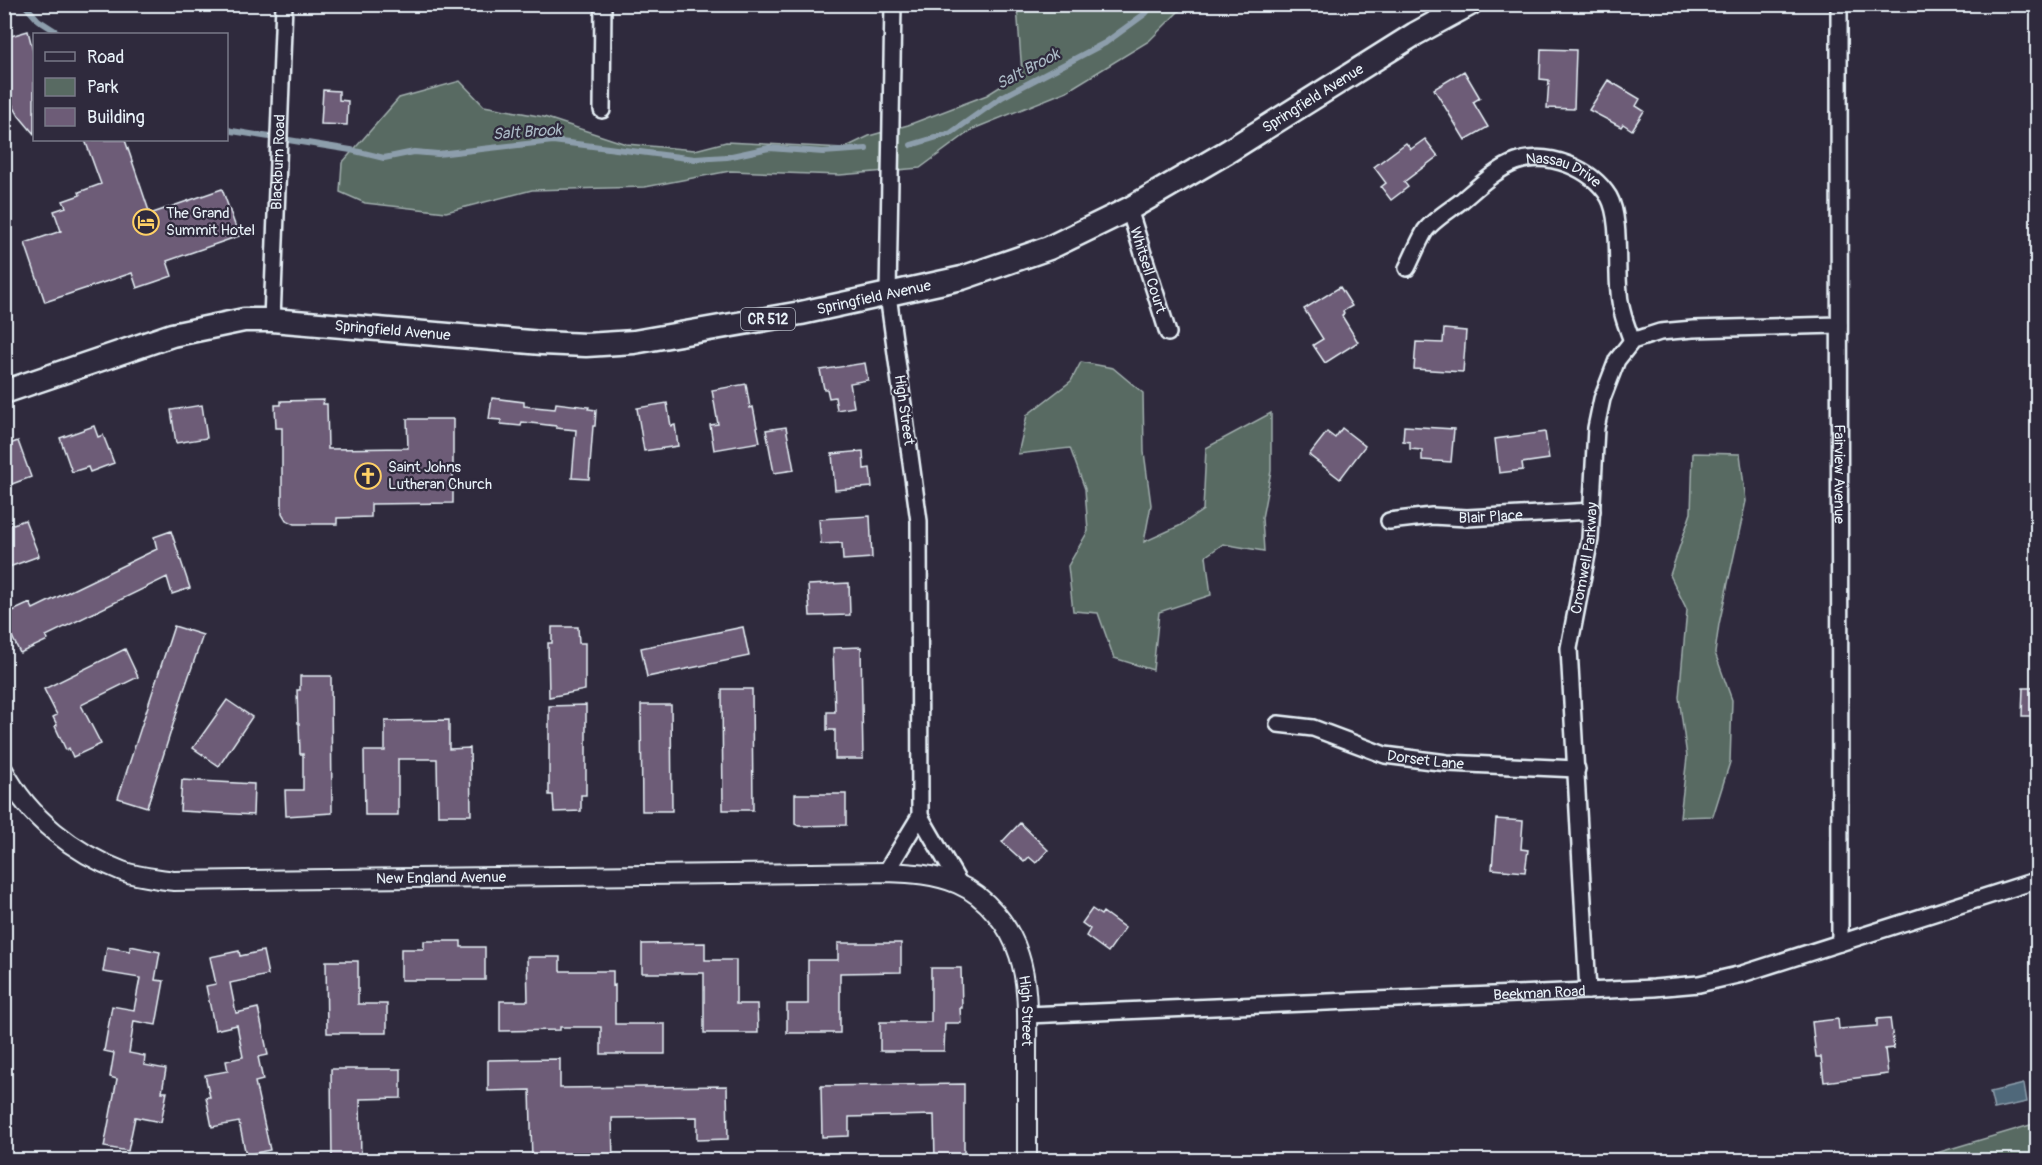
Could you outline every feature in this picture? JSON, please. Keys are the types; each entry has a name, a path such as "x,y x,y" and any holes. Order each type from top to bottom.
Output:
{"main road":[{"name":"Springfield Avenue","path":"4,392 172,336 244,320 272,320 586,345 634,342 784,316 962,278 1049,248 1129,209 1227,152 1415,34 1470,4"}],"street":[{"name":"Blackburn Road","path":"272,320 284,4"},
{"path":"602,110 603,4"},
{"name":"High Street","path":"893,4 888,295 919,521 920,816 960,885"},
{"name":"Fairview Avenue","path":"1839,4 1840,943"},
{"name":"Nassau Drive","path":"1407,268 1426,230 1501,171 1517,162 1534,159 1552,160 1569,165 1585,173 1610,198 1615,213 1619,293 1623,316 1632,341"},
{"name":"Whitsell Court","path":"1129,209 1168,333"},
{"path":"1632,341 1660,332 1693,329 1839,326"},
{"name":"Cromwell Parkway","path":"1588,991 1569,648 1590,539 1596,428 1602,399 1617,360 1632,341"},
{"name":"Blair Place","path":"1389,521 1432,516 1478,518 1592,510"},
{"name":"Dorset Lane","path":"1278,724 1313,728 1385,755 1447,764 1577,769"},
{"name":"New England Avenue","path":"4,771 33,811 66,842 123,872 172,881 886,872 920,874"},
{"path":"886,872 920,816"},
{"name":"High Street","path":"920,874 939,877 960,885 978,897 1008,930 1019,955 1024,978 1027,1015 1027,1161"},
{"name":"Beekman Road","path":"1027,1015 1588,991 1699,984 1742,974 2037,880"}],"green space":[{"path":"1052,4 1185,5 1149,41 1067,91 973,129 920,168 840,175 730,171 645,187 532,190 446,212 365,203 340,192 342,163 399,98 460,81 484,106 544,117 626,144 695,150 726,142 844,148 869,136 908,125 987,95 1022,73 1017,7 1051,8"},
{"path":"1081,362 1113,368 1143,393 1144,452 1151,505 1144,542 1179,526 1203,510 1206,448 1271,413 1271,471 1262,518 1264,551 1223,544 1206,556 1211,595 1159,612 1153,670 1114,658 1098,613 1073,611 1068,566 1088,531 1085,489 1070,448 1018,454 1027,415 1071,381"},
{"path":"1693,453 1740,454 1746,501 1719,624 1715,653 1732,700 1730,762 1713,816 1680,817 1687,757 1679,697 1687,610 1670,575 1691,513"},
{"path":"2037,1123 2037,1160 1913,1160"}],"water":[{"path":"2024,1084 2027,1102 1994,1109 1990,1092"}],"building":[{"path":"28,31 33,51 33,133 19,116 4,83 4,38"},
{"path":"1541,49 1576,50 1574,109 1547,108 1549,80 1540,79"},
{"path":"1464,71 1480,98 1473,102 1488,127 1465,140 1434,89"},
{"path":"1608,80 1640,99 1636,106 1644,111 1632,130 1623,124 1621,127 1589,110"},
{"path":"323,90 339,91 339,100 348,101 347,125 321,124"},
{"path":"1425,139 1438,156 1404,182 1408,187 1391,200 1381,187 1386,183 1374,167 1406,143 1411,149"},
{"name":"The Grand Summit Hotel","path":"85,141 125,141 150,214 222,189 239,236 167,261 172,276 155,282 137,288 132,273 45,302 25,243 61,231 54,211 66,207 63,201 101,184"},
{"path":"1340,287 1352,306 1343,311 1342,316 1358,342 1325,363 1313,345 1323,339 1304,309"},
{"path":"1444,329 1466,331 1463,372 1414,369 1416,342 1443,343"},
{"path":"865,363 868,380 850,383 854,407 837,410 835,397 829,398 827,389 824,389 820,370"},
{"path":"746,384 760,442 714,450 710,425 718,424 712,390"},
{"path":"492,398 524,402 524,406 555,409 556,403 596,410 589,479 572,478 576,430 522,422 521,426 501,424 501,420 489,419"},
{"name":"Saint Johns Lutheran Church","path":"324,400 323,404 327,404 328,449 408,448 407,419 453,419 453,503 371,504 371,517 337,518 337,524 295,524 286,520 282,513 282,428 276,428 275,405 281,405 281,401"},
{"path":"667,403 671,426 675,425 678,446 644,451 637,408"},
{"path":"202,405 207,438 176,443 171,410"},
{"path":"94,426 98,437 103,435 114,463 90,472 88,467 72,472 60,438"},
{"path":"1404,426 1454,429 1451,462 1422,460 1422,450 1410,449 1410,442 1403,441"},
{"path":"786,427 794,470 774,473 766,430"},
{"path":"1342,428 1365,446 1340,479 1309,455 1327,432 1335,438"},
{"path":"1545,432 1549,459 1522,463 1523,470 1499,473 1495,439"},
{"path":"18,441 31,477 4,487 4,446"},
{"path":"863,451 864,469 870,468 872,487 835,490 832,454"},
{"path":"870,516 872,558 843,560 842,543 821,544 819,519"},
{"path":"25,520 39,556 4,569 4,527"},
{"path":"171,531 190,588 172,594 167,577 46,636 48,640 20,653 4,620 4,615 30,603 33,609 157,549 154,537"},
{"path":"849,583 850,615 810,616 808,585"},
{"path":"174,626 203,635 147,807 118,798"},
{"path":"552,627 578,627 579,643 585,643 585,690 549,697 548,643 552,643"},
{"path":"743,627 749,656 647,677 641,648"},
{"path":"861,647 863,759 835,759 835,730 827,730 827,712 835,712 833,648"},
{"path":"125,649 138,677 81,705 101,744 73,757 69,748 66,750 55,726 57,725 53,717 57,715 44,689"},
{"path":"300,676 331,676 332,813 286,816 285,790 303,790 303,754 300,754 297,690 300,690"},
{"path":"2023,688 2037,688 2037,716 2022,716"},
{"path":"722,689 752,689 753,810 723,810"},
{"path":"227,700 252,717 219,766 193,748"},
{"path":"586,705 586,795 581,795 581,811 554,812 553,795 549,795 549,706"},
{"path":"641,705 671,705 672,811 642,811"},
{"path":"449,720 449,749 470,748 471,815 438,815 437,759 398,759 398,815 365,815 364,751 385,751 385,721"},
{"path":"182,780 254,784 253,815 180,811"},
{"path":"795,794 846,794 846,825 799,826 795,824"},
{"path":"1496,819 1523,821 1521,849 1528,850 1525,872 1492,869"},
{"path":"1020,823 1048,850 1036,863 1029,857 1024,862 1002,842"},
{"path":"1092,909 1101,915 1103,912 1125,928 1108,952 1086,936 1090,929 1082,923"},
{"path":"424,941 461,941 461,947 485,947 485,980 401,980 401,949 424,949"},
{"path":"705,943 705,960 736,960 736,1004 757,1004 758,1033 704,1033 704,973 642,973 642,944"},
{"path":"838,943 901,943 901,972 840,973 840,1033 787,1033 787,1004 808,1004 808,960 838,960"},
{"path":"130,946 160,952 155,980 164,981 156,1025 134,1021 129,1053 145,1056 144,1065 166,1069 162,1092 167,1092 161,1122 135,1117 128,1151 104,1147 117,1079 110,1077 114,1053 104,1051 112,1006 134,1010 140,978 103,972 107,947 130,951"},
{"path":"239,951 240,956 263,951 268,975 230,983 236,1013 258,1008 268,1055 258,1057 263,1080 255,1082 270,1150 246,1155 239,1122 212,1127 206,1097 210,1097 205,1075 228,1071 226,1061 243,1057 237,1025 215,1030 206,986 216,984 210,957"},
{"path":"527,957 560,957 560,971 613,971 615,1024 665,1024 665,1054 601,1054 601,1027 500,1031 500,1001 528,1001"},
{"path":"326,961 358,961 358,1004 387,1004 387,1033 327,1033"},
{"path":"931,968 961,968 961,1023 945,1023 944,1051 880,1051 880,1022 931,1022"},
{"path":"1890,1018 1894,1048 1885,1049 1888,1074 1824,1082 1821,1057 1816,1057 1812,1022 1838,1019 1839,1029 1877,1026 1877,1019"},
{"path":"560,1059 560,1088 727,1086 728,1139 697,1140 697,1117 612,1118 613,1161 532,1161 530,1090 488,1091 488,1060"},
{"path":"331,1069 401,1069 401,1098 360,1099 361,1161 332,1161"},
{"path":"964,1084 964,1161 935,1161 934,1115 849,1117 849,1136 822,1137 821,1086"}],"waterway":[{"name":"Salt Brook","path":"24,4 38,20 58,33"},
{"name":"Salt Brook","path":"911,145 951,133 1002,97 1105,43 1146,13 1153,4"},
{"name":"Salt Brook","path":"228,130 351,150 384,158 414,152 438,154 553,141 695,159 727,157 769,148 823,152 866,149"}],"place":[{"name":"The Grand Summit Hotel","path":"146,222"},
{"name":"Saint Johns Lutheran Church","path":"368,476"}]}
